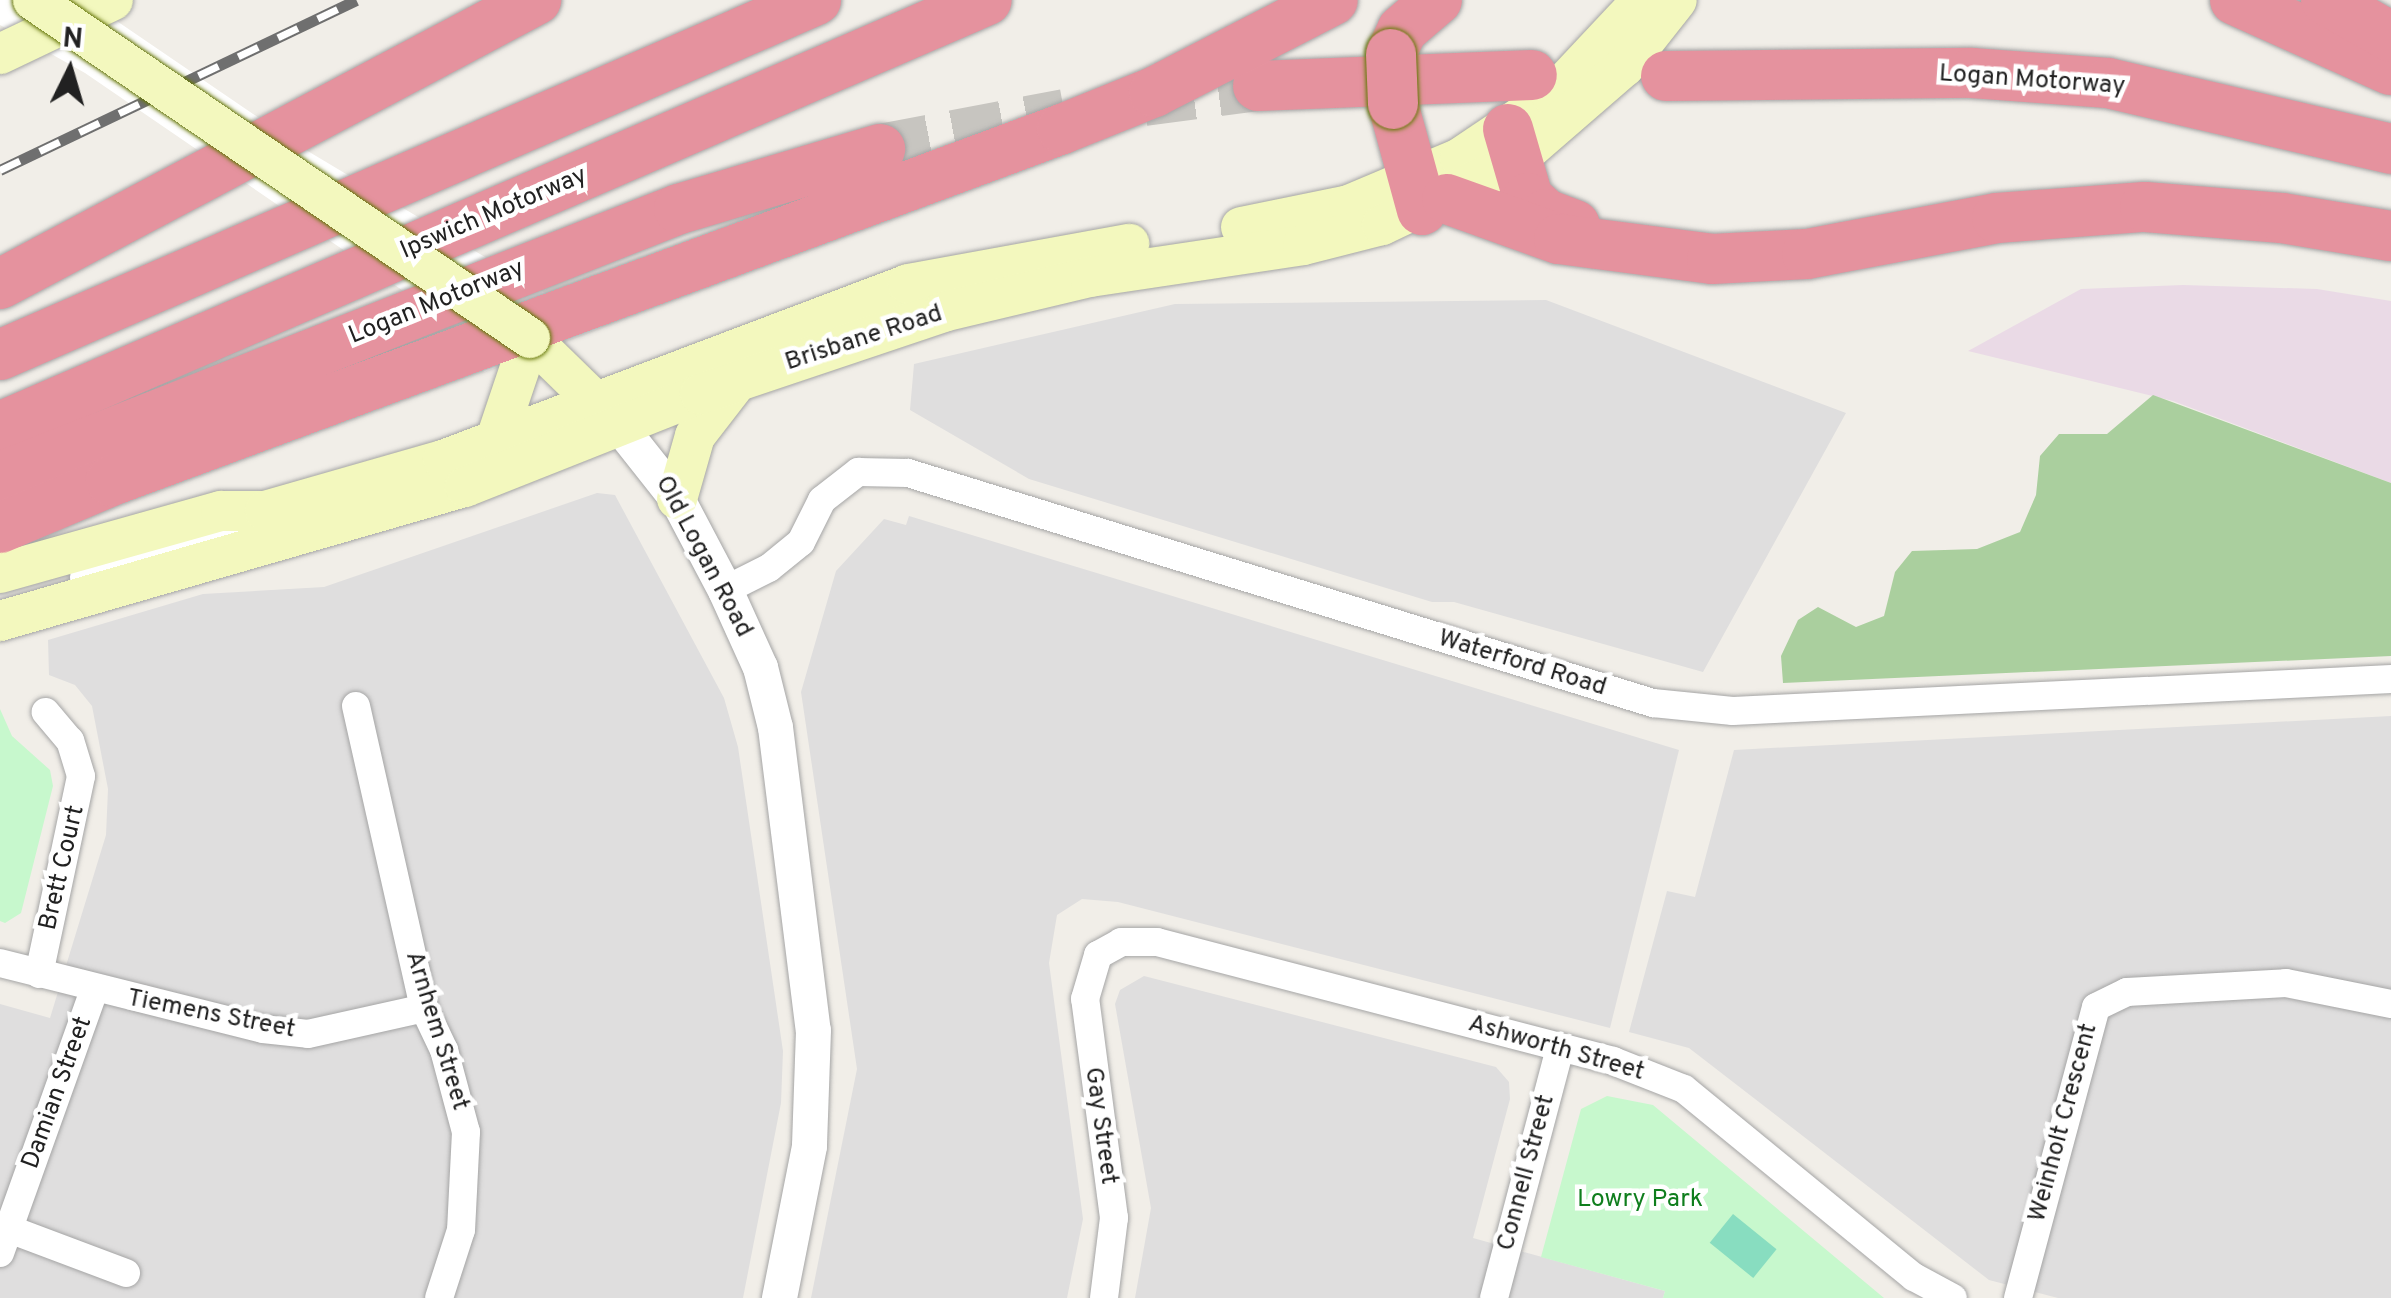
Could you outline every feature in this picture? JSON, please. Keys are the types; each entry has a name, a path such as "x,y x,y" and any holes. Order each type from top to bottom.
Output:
{"highway":[{"path":"0,284 536,0"},
{"path":"0,354 816,0"},
{"name":"Ipswich Motorway","path":"0,427 987,0"},
{"path":"0,528 110,481 1062,130 1170,85 1333,0"},
{"path":"1437,0 1402,30 1392,54 1394,104 1428,197 1559,238 1675,257 1756,259 1997,218 2146,207 2282,218 2391,236"},
{"path":"2235,0 2391,70"},
{"path":"2326,0 2391,37"},
{"path":"1258,86 1532,75"},
{"name":"Logan Motorway","path":"1666,76 2041,76 2190,99 2391,148"},
{"path":"1510,146 1535,206 1603,246"},
{"name":"Logan Motorway","path":"0,478 679,209 880,149"}],"main road":[{"name":"Old Logan Road","path":"34,0 533,348 608,414"},
{"path":"0,54 113,0"},
{"name":"Brisbane Road","path":"1510,146 1642,0"},
{"name":"Brisbane Road","path":"0,573 222,511 265,511 495,442 736,383 877,332 1019,292 1303,246 1428,197 1510,146 1624,68 1678,0"},
{"name":"Brisbane Road","path":"0,620 465,487 608,414 908,284 1428,197"},
{"path":"495,442 533,348"},
{"path":"678,499 696,436 736,383"}],"street":[{"name":"Old Logan Road","path":"608,414 678,499 760,667 774,727 813,1030 809,1146 779,1298"},
{"name":"Waterford Road","path":"724,590 769,568 801,542 822,500 858,472 908,472 1653,703 1733,711 2391,679"},
{"path":"0,604 265,511"},
{"name":"Arnhem Street","path":"356,706 424,1008 444,1050 466,1132 461,1230 439,1298"},
{"name":"Brett Court","path":"39,974 81,776 70,740 46,712"},
{"name":"Ashworth Street","path":"1098,955 1121,942 1157,942 1560,1048 1684,1088 1914,1277 1953,1298"},
{"name":"Gay Street","path":"1098,955 1085,999 1114,1218 1104,1298"},
{"name":"Tiemens Street","path":"0,964 94,990 308,1034 424,1008"},
{"name":"Weinholt Crescent","path":"2018,1298 2096,1007 2127,992 2286,982 2391,1004"},
{"name":"Damian Street","path":"4,1241 94,990"},
{"name":"Connell Street","path":"1494,1298 1560,1048"},
{"path":"4,1241 126,1273"}],"shaded area":[{"path":"2183,285 2317,289 2391,301 2391,483 2173,401 1968,351 2081,289"},
{"path":"1546,300 1846,413 1703,672 1454,602 1432,602 1029,479 910,410 914,364 1175,304"},
{"path":"597,493 615,495 724,698 738,747 783,1051 781,1103 743,1298 0,1298 0,1004 50,1018 106,835 108,789 92,706 75,685 49,675 48,640 203,594 324,587"},
{"path":"909,516 1679,750 1610,1028 1118,902 1082,899 1057,915 1049,963 1083,1219 1067,1298 811,1298 857,1069 801,692 836,571 884,519 906,525"},
{"path":"2391,716 2391,1298 2058,1298 1989,1280 1689,1048 1629,1032 1667,891 1695,897 1734,750"},
{"path":"1144,976 1496,1067 1509,1082 1510,1099 1473,1238 1665,1291 1663,1298 1135,1298 1151,1208 1115,1004 1120,990"}],"green space":[{"path":"2153,395 2391,483 2391,656 1783,683 1781,656 1798,620 1818,607 1856,627 1884,616 1895,572 1912,551 1977,549 2020,532 2036,495 2040,456 2059,434 2107,434"},
{"path":"0,709 12,736 50,770 53,786 21,913 5,923 0,921"},
{"name":"Lowry Park","path":"1607,1096 1653,1105 1884,1298 1663,1298 1665,1291 1541,1257 1581,1109"},
{"path":"1733,1214 1777,1249 1753,1278 1710,1243"}],"pier":[{"path":"0,0 86,0 306,150 602,327 484,372 456,327 85,73 0,25"}],"tunnel":[{"path":"1144,101 1258,86"},
{"path":"880,149 1065,114"}],"railway":[{"path":"0,170 356,0"}]}
